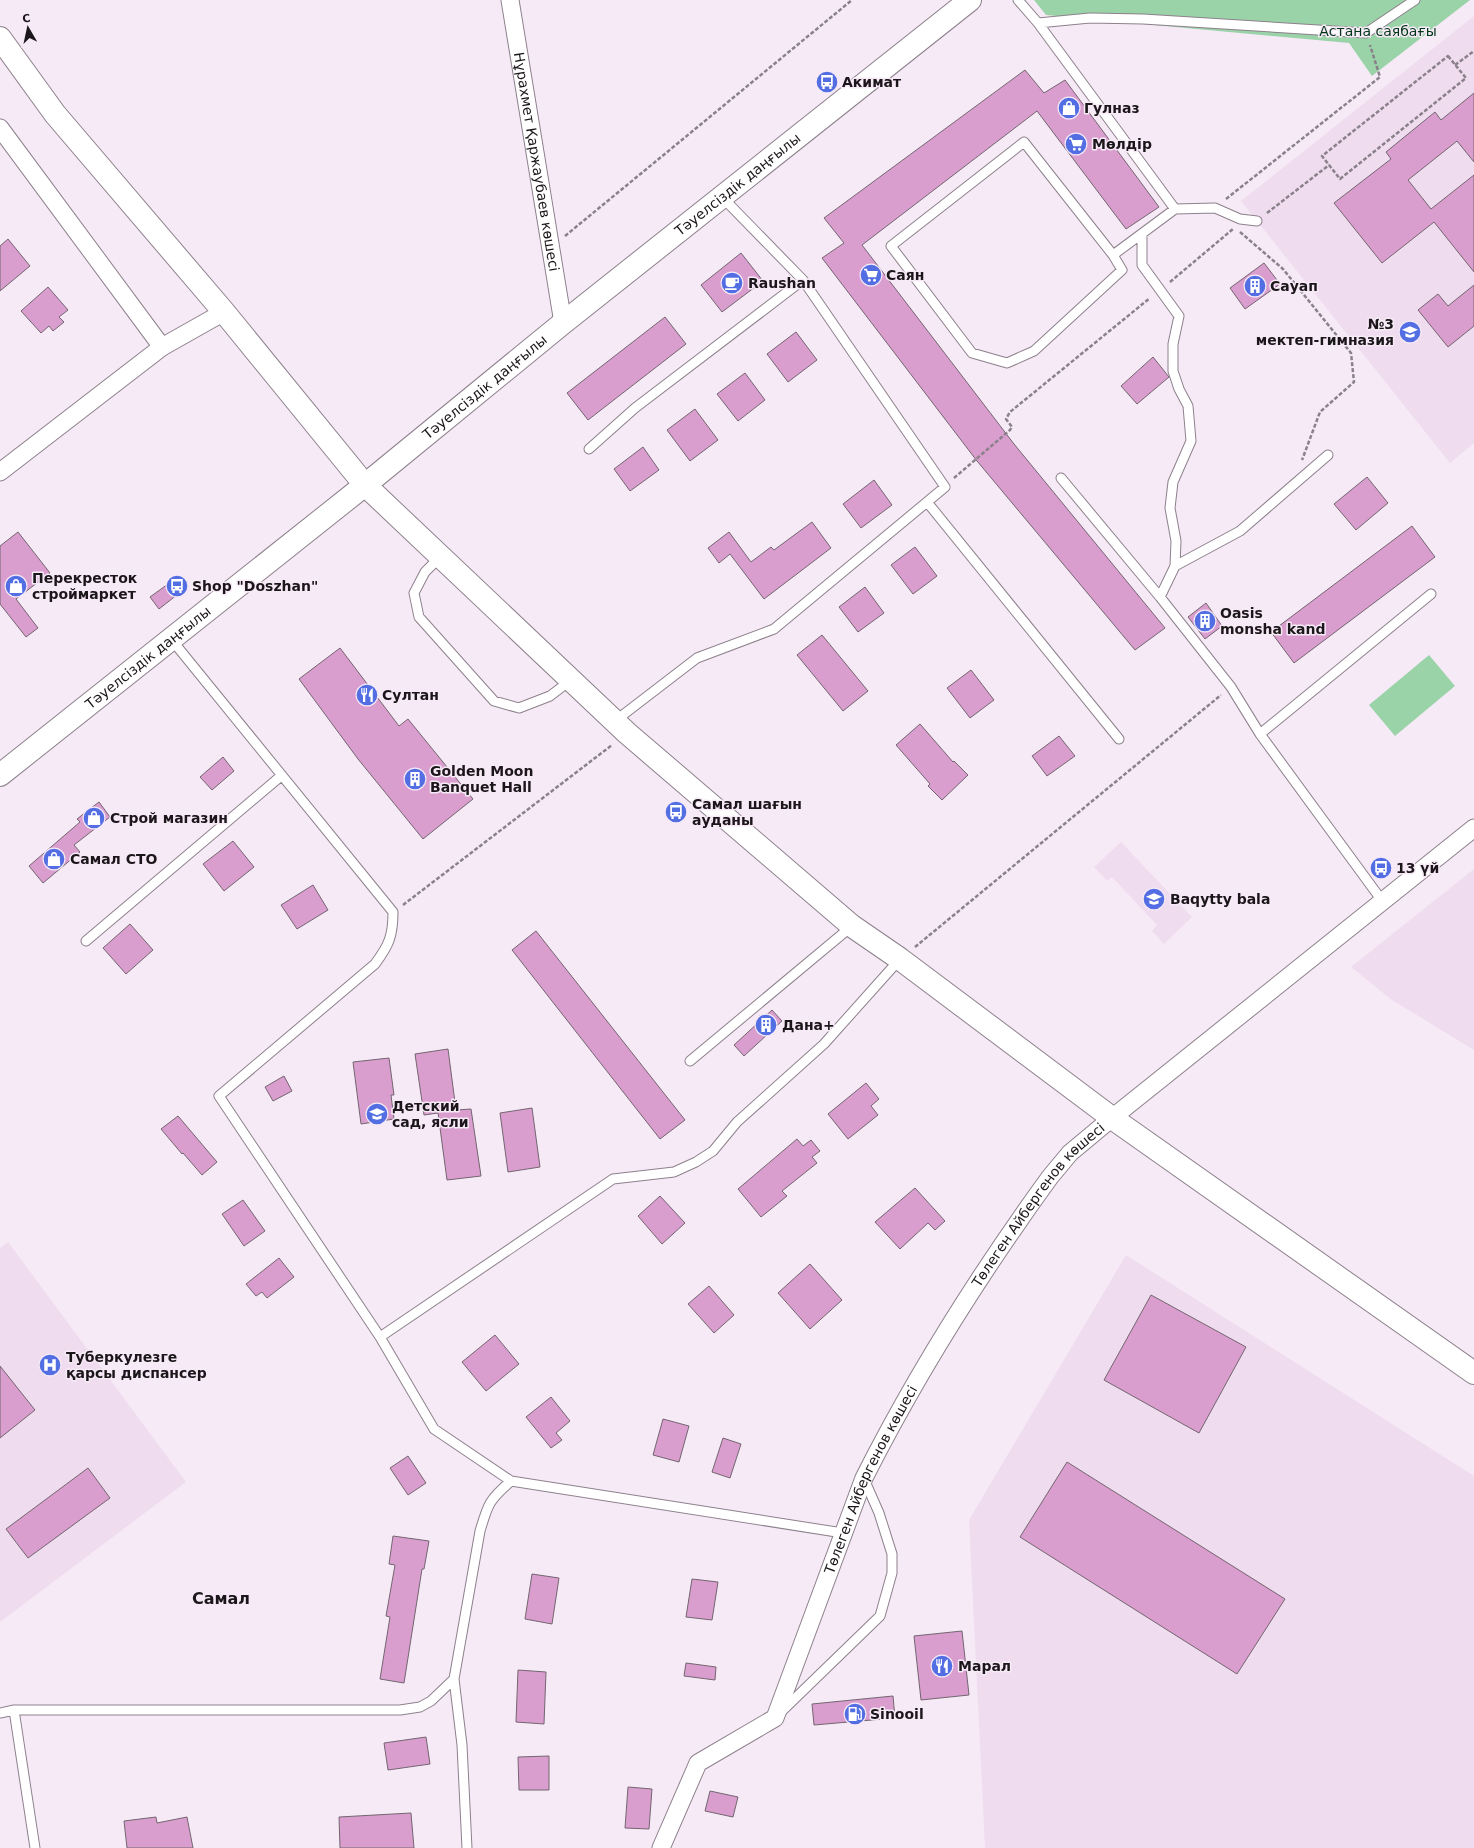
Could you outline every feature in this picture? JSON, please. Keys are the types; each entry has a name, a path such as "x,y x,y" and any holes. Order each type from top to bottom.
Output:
{"main road":[{"name":"Тәуелсіздік даңғылы","path":"0,775 365,485 563,323 970,0"},
{"path":"0,38 55,114 224,312 365,485 621,727 852,926 900,959 1112,1118 1474,1373"}],"street":[{"name":"Нұрахмет Қаржаубаев көшесі","path":"510,0 563,323"},
{"path":"0,128 162,347"},
{"path":"0,472 162,347 224,312"},
{"name":"Төлеген Айбергенов көшесі","path":"775,1718 864,1478 944,1334 1031,1202 1070,1153 1474,828"},
{"path":"662,1848 698,1763 775,1718"}],"lane":[{"path":"1018,0 1038,23 1174,209"},
{"path":"1038,23 1090,18 1142,18 1366,33 1415,0"},
{"path":"1024,142 1113,256 1122,270 1034,351 1007,363 972,353 891,246 1024,142"},
{"path":"621,727 697,658 774,629 945,486 803,280 722,197"},
{"path":"1113,256 1174,209 1215,208 1240,219 1257,221"},
{"path":"1142,234 1142,265 1179,316 1173,344 1173,371 1179,389 1188,406 1191,441 1173,482 1170,508 1176,541 1175,566 1160,597"},
{"path":"589,449 635,408 803,280"},
{"path":"1175,566 1240,531 1328,454"},
{"path":"1062,478 1160,597 1231,687 1260,734 1383,902"},
{"path":"927,502 1119,739"},
{"path":"441,556 425,572 414,593 419,617 494,701 519,708 550,696 571,680"},
{"path":"1260,734 1431,594"},
{"path":"171,639 393,912 393,929 388,947 375,964 219,1096 380,1337 434,1428 512,1481 843,1533"},
{"path":"86,941 281,776"},
{"path":"690,1061 852,926"},
{"path":"380,1337 613,1179 674,1172 696,1162 713,1151 737,1122 824,1044 900,959"},
{"path":"775,1718 880,1616 892,1573 892,1554 879,1513 864,1478"},
{"path":"467,1848 462,1745 454,1679 480,1531 487,1508 494,1496 512,1481"},
{"path":"0,1713 14,1710 400,1710 420,1707 431,1701 454,1679"},
{"path":"14,1710 35,1848"}],"path":[{"path":"551,248 852,0"},
{"path":"1215,208 1380,77 1366,33"},
{"path":"1455,65 1474,51"},
{"path":"1448,56 1455,65 1466,78 1340,179 1322,156 1442,60 1448,56"},
{"path":"1257,221 1329,165"},
{"path":"945,486 1010,430 1012,427 1006,419 1010,412 1235,228 1283,269 1351,353 1354,382 1320,412 1302,462"},
{"path":"900,959 1231,687"},
{"path":"393,912 621,727"}],"shaded area":[{"name":"№3 мектеп-гимназия","path":"1474,16 1474,443 1450,463 1241,201"},
{"name":"Baqytty bala","path":"1121,842 1192,917 1164,944 1152,931 1157,925 1112,877 1107,881 1094,867"},
{"path":"1474,869 1474,1050 1392,1000 1351,967"},
{"name":"Туберкулезге қарсы диспансер","path":"8,1242 186,1482 0,1622 0,1248"},
{"path":"1126,1255 1474,1476 1474,1848 985,1848 969,1520"}],"green space":[{"name":"Астана саябағы","path":"1034,0 1470,0 1372,76 1349,43 1046,15"},
{"path":"1429,655 1455,686 1395,736 1369,705"}],"building":[{"path":"1025,70 1044,93 1065,80 1159,207 1126,229 1037,111 862,245 1014,444 1165,628 1135,650 977,461 822,258 844,243 824,218"},
{"path":"1474,93 1474,162 1457,141 1408,180 1431,209 1474,175 1474,272 1434,222 1382,263 1334,203 1391,159 1386,152 1435,112 1441,120"},
{"path":"8,239 30,266 0,291 0,246"},
{"name":"Raushan","path":"741,253 763,281 722,312 701,285"},
{"name":"Сауап","path":"1264,263 1280,284 1245,309 1230,288"},
{"path":"1474,285 1474,326 1448,347 1418,310 1438,294 1448,306"},
{"path":"48,287 68,310 59,317 64,322 53,331 49,326 41,333 21,311"},
{"path":"665,317 686,344 588,420 567,393"},
{"path":"796,332 817,360 788,382 767,354"},
{"path":"1153,357 1169,377 1137,404 1121,386"},
{"path":"745,373 765,400 738,421 717,394"},
{"path":"695,409 718,440 690,461 667,430"},
{"path":"643,447 659,470 630,491 614,469"},
{"path":"1367,477 1388,503 1356,530 1334,504"},
{"path":"874,480 892,505 861,528 843,504"},
{"path":"812,522 831,548 764,599 730,554 719,563 708,548 729,532 751,562 771,547 774,550"},
{"path":"1412,526 1435,557 1294,663 1271,632"},
{"name":"Перекресток строймаркет","path":"18,532 50,573 16,599 38,628 26,637 0,604 0,546"},
{"path":"915,547 937,576 913,594 891,565"},
{"path":"179,576 187,587 159,609 150,597"},
{"path":"865,587 884,613 858,632 839,607"},
{"name":"Oasis monsha kand","path":"1206,603 1222,626 1205,639 1188,617"},
{"path":"822,635 868,691 843,711 797,655"},
{"path":"340,648 399,726 408,719 473,799 423,839 358,759 299,679"},
{"path":"971,670 994,700 970,718 947,688"},
{"path":"920,724 953,762 954,761 968,775 942,800 928,786 930,784 896,745"},
{"path":"1059,736 1075,756 1047,776 1032,756"},
{"path":"223,757 234,771 212,790 200,777"},
{"path":"99,802 110,817 74,845 80,852 43,883 29,866 80,822 77,819"},
{"path":"233,841 254,867 224,891 203,864"},
{"path":"313,885 328,910 297,929 281,905"},
{"path":"130,924 153,950 126,974 103,948"},
{"path":"536,931 685,1120 660,1139 512,950"},
{"path":"772,1010 782,1021 744,1056 734,1045"},
{"path":"448,1049 456,1110 471,1109 481,1176 447,1180 438,1113 424,1115 415,1054"},
{"path":"389,1058 394,1095 391,1095 394,1119 361,1124 353,1062"},
{"path":"284,1076 292,1091 273,1101 265,1087"},
{"path":"866,1083 879,1099 871,1106 878,1115 848,1139 828,1114"},
{"path":"532,1108 540,1167 508,1172 500,1113"},
{"path":"178,1116 217,1162 202,1175 161,1129"},
{"path":"797,1139 803,1146 811,1140 820,1151 812,1157 817,1163 782,1191 787,1196 761,1217 738,1189"},
{"path":"915,1188 945,1221 935,1230 928,1223 900,1249 875,1222"},
{"path":"660,1196 685,1223 662,1244 638,1216"},
{"path":"243,1200 265,1231 244,1246 222,1214"},
{"path":"279,1258 294,1277 267,1298 262,1292 256,1296 246,1284"},
{"path":"810,1264 842,1300 810,1329 778,1293"},
{"path":"709,1286 734,1315 714,1333 688,1304"},
{"path":"1151,1295 1246,1347 1199,1433 1104,1380"},
{"path":"495,1335 519,1364 486,1391 462,1362"},
{"path":"0,1366 35,1410 0,1438"},
{"path":"551,1397 570,1421 556,1433 562,1440 551,1448 526,1417"},
{"path":"663,1419 689,1426 679,1462 653,1455"},
{"path":"723,1438 741,1444 730,1478 712,1472"},
{"path":"408,1456 426,1483 408,1495 390,1468"},
{"path":"1067,1462 1285,1599 1237,1674 1020,1537"},
{"path":"88,1468 110,1498 28,1558 6,1529"},
{"path":"393,1536 429,1541 424,1569 422,1569 404,1683 380,1679 390,1617 386,1616 395,1565 389,1564"},
{"path":"532,1574 559,1578 552,1624 525,1619"},
{"path":"692,1579 718,1582 712,1620 686,1617"},
{"name":"Марал","path":"962,1631 969,1695 921,1700 914,1636"},
{"path":"686,1663 716,1667 715,1680 684,1676"},
{"path":"518,1670 546,1672 544,1724 516,1722"},
{"path":"893,1696 895,1718 814,1725 812,1704"},
{"path":"426,1737 430,1764 388,1770 384,1743"},
{"path":"549,1756 549,1790 519,1790 518,1757"},
{"path":"628,1787 652,1789 649,1829 625,1828"},
{"path":"710,1791 738,1797 733,1817 705,1811"},
{"path":"411,1813 414,1848 340,1848 339,1817"},
{"path":"156,1817 157,1823 187,1817 193,1848 127,1848 124,1821"}],"place":[{"name":"Акимат","path":"827,82"},
{"name":"Гулназ","path":"1069,108"},
{"name":"Мөлдір","path":"1076,144"},
{"name":"Саян","path":"871,275"},
{"name":"Raushan","path":"732,283"},
{"name":"Сауап","path":"1255,286"},
{"name":"№3 мектеп-гимназия","path":"1410,332"},
{"name":"Перекресток строймаркет","path":"16,586"},
{"name":"Shop \"Doszhan\"","path":"177,586"},
{"name":"Oasis monsha kand","path":"1205,621"},
{"name":"Султан","path":"367,695"},
{"name":"Golden Moon Banquet Hall","path":"415,779"},
{"name":"Самал шағын ауданы","path":"676,812"},
{"name":"Строй магазин","path":"94,818"},
{"name":"Самал СТО","path":"54,859"},
{"name":"13 үй","path":"1381,868"},
{"name":"Baqytty bala","path":"1154,899"},
{"name":"Дана+","path":"766,1025"},
{"name":"Детский сад, ясли","path":"377,1114"},
{"name":"Туберкулезге қарсы диспансер","path":"50,1365"},
{"name":"Марал","path":"942,1666"},
{"name":"Sinooil","path":"855,1714"}],"district":[{"name":"Самал","path":"221,1598"}]}
